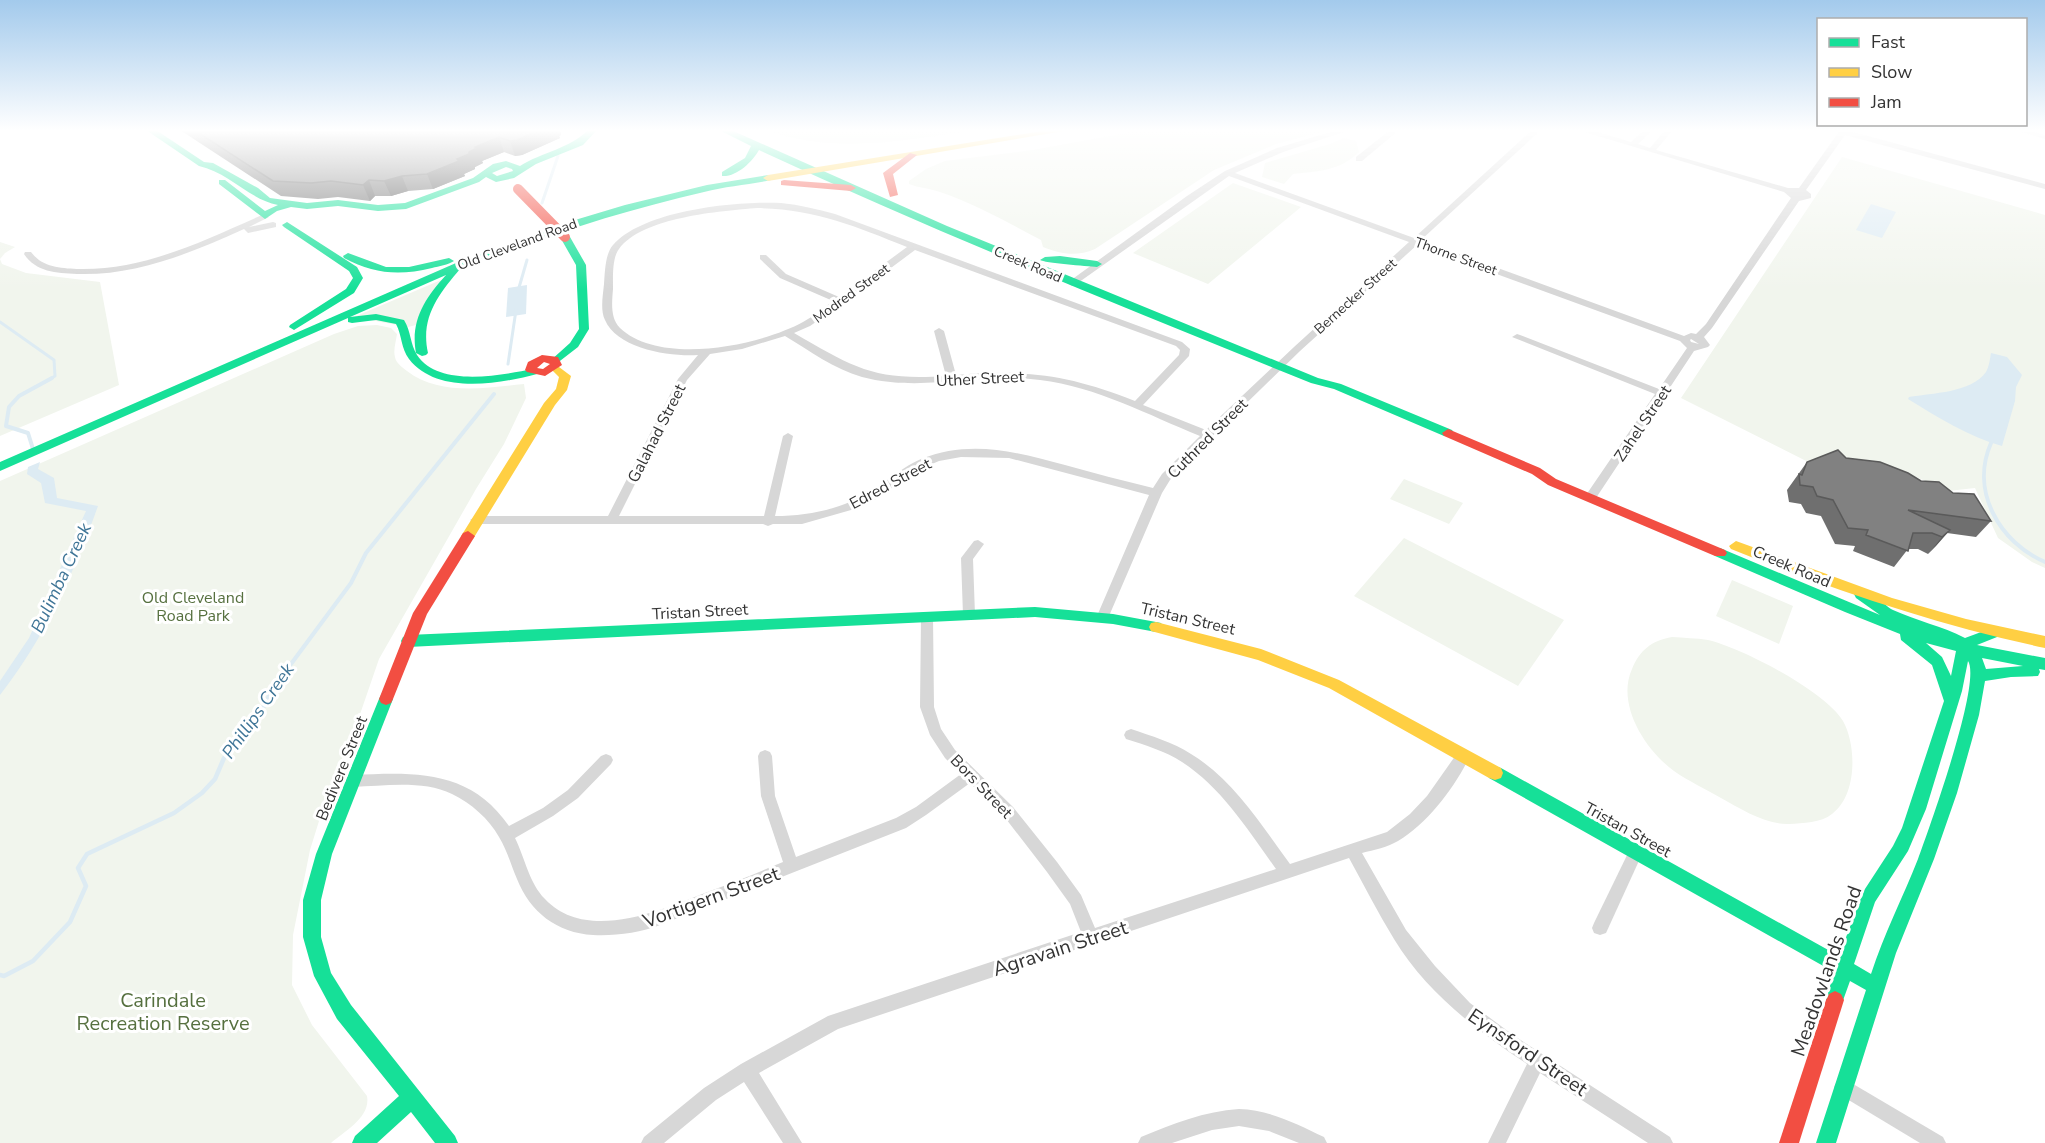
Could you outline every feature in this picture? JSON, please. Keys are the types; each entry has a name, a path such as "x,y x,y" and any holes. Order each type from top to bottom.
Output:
{"main road":[{"path":"222,183 272,221 353,269 358,278 351,291 293,333"},
{"path":"244,183 267,201 291,204 306,213 312,230 362,266 375,272 401,273 455,263"},
{"path":"272,221 306,213 340,209 372,213 406,211 477,183"},
{"path":"293,333 354,319 384,317 396,320 403,326 414,359 437,374 480,380 542,366 582,334 581,265 565,237 514,183"},
{"name":"Old Cleveland Road","path":"0,455 105,415 520,233 606,204 688,183"},
{"name":"Old Cleveland Road","path":"455,263 595,216 680,194 738,183"},
{"path":"769,183 851,188"},
{"name":"Creek Road","path":"843,183 1284,364 1316,381 1337,386 1536,471 1556,475 1593,494 1889,624 1965,647 2045,664"},
{"name":"Creek Road","path":"866,183 1045,260 1077,279"},
{"path":"889,183 893,195"},
{"path":"272,221 274,209 291,204"},
{"path":"1045,260 1060,259 1097,264"},
{"path":"455,263 426,307 417,335 421,352 439,366 460,371 542,366"},
{"path":"542,366 550,403"},
{"name":"Bedivere Street","path":"448,1143 343,1013 328,989 315,955 311,915 319,872 408,641 430,592 550,403 561,390 565,379 561,370 542,366"},
{"name":"Old Cleveland Road","path":"0,467 105,415"},
{"name":"Creek Road","path":"1593,494 1861,594 1928,616 1992,633 2045,642"},
{"path":"1826,1143 1876,986 1938,828 1974,703 1979,676 1977,662 1965,647 1947,634 1886,612 1861,594"},
{"name":"Tristan Street","path":"408,641 1035,612 1103,616 1176,630 1221,641 1282,661 1334,684 1876,986"},
{"path":"1889,624 1923,648 1939,663 1947,682 1945,691 1952,700"},
{"path":"1965,647 1973,638 1992,633"},
{"name":"Meadowlands Road","path":"1788,1143 1869,899 1907,834 1959,680 1960,656 1965,647"},
{"path":"1979,676 2011,671 2045,672"},
{"path":"362,1143 411,1098"}],"street":[{"path":"1077,279 1213,183"},
{"name":"Thorne Street","path":"1257,183 1692,341"},
{"name":"Bernecker Street","path":"1284,364 1479,183"},
{"path":"1762,183 1795,193"},
{"name":"Zahel Street","path":"1593,494 1663,394 1692,341 1709,326 1795,201 1795,193 1802,183"},
{"name":"Modred Street","path":"913,247 822,316 788,334 748,345 673,352 654,348 634,342 621,334 612,325 608,315 611,255 625,237 657,222 729,207 763,204 801,208 822,214 913,247 1179,344 1185,350 1184,356 1136,406"},
{"path":"28,254 33,263 48,269 104,271 157,261 226,234 272,221"},
{"path":"763,257 783,276 841,301"},
{"path":"939,331 952,378"},
{"name":"Uther Street","path":"788,334 847,368 865,375 904,381 1011,374 1039,376 1094,389 1208,435"},
{"path":"1517,337 1663,394"},
{"name":"Galahad Street","path":"611,521 683,379 708,350"},
{"name":"Cuthred Street","path":"1103,616 1156,493 1166,477 1182,459 1284,364"},
{"path":"768,522 788,436"},
{"name":"Edred Street","path":"476,520 768,522 802,520 827,514 872,496 915,467 939,458 984,451 1009,454 1156,493"},
{"path":"969,615 967,558 978,544"},
{"name":"Bors Street","path":"927,617 927,707 935,731 950,754 1008,810 1052,867 1076,900 1091,937"},
{"path":"1131,735 1186,758 1210,775 1229,794 1287,872"},
{"path":"765,756 768,796 792,867"},
{"name":"Agravain Street","path":"650,1143 710,1094 747,1070 834,1022 1392,837 1416,819 1439,795 1463,756"},
{"path":"506,835 548,812 573,794 606,760"},
{"name":"Vortigern Street","path":"353,781 417,780 456,789 477,802 506,835 528,888 541,906 561,920 586,928 617,929 655,920 901,823 971,774"},
{"name":"Eynsford Street","path":"1353,850 1400,935 1429,972 1464,1009 1537,1061 1664,1143"},
{"path":"1600,928 1636,852"},
{"path":"1497,1143 1537,1061"},
{"path":"747,1070 794,1143"},
{"path":"1843,1087 1937,1143"},
{"path":"1146,1143 1178,1138 1221,1120 1250,1118 1286,1128 1318,1143"}],"green space":[{"path":"1194,183 1095,249 1075,254 1062,253 1043,247 1041,240 979,208 940,192 909,184"},
{"path":"1233,183 1301,207 1208,284 1133,253"},
{"path":"1824,183 1934,183 2045,215 2045,568 2032,562 1998,538 1975,488 1948,491 1916,477 1902,490 1820,468 1681,398"},
{"path":"0,242 15,247 0,259"},
{"path":"0,259 2,264 26,273 100,282 119,385 0,436"},
{"path":"441,280 416,325 408,327 354,317"},
{"name":"Old Cleveland Road Park","path":"377,325 391,328 397,334 394,352 397,361 420,379 433,384 463,388 524,384 526,398 504,444 379,659 357,723 328,792 310,850 293,935 292,985 312,1025 367,1096 365,1111 356,1123 331,1143 0,1143 0,481 334,334 358,326"},
{"path":"1404,479 1463,503 1449,524 1390,499"},
{"path":"1404,538 1564,620 1518,686 1354,596"},
{"path":"1732,580 1793,606 1779,644 1716,616"},
{"path":"1672,637 1708,640 1741,652 1782,672 1833,709 1848,731 1852,770 1846,795 1832,814 1817,821 1789,824 1771,822 1754,816 1679,775 1653,751 1636,725 1628,697 1628,683 1632,669 1647,647"}],"water":[{"path":"1871,204 1896,212 1882,238 1856,230"},
{"path":"527,285 526,314 506,317 508,288"},
{"path":"1991,353 2007,357 2022,375 2016,387 2015,401 2002,446 1966,432 1908,399 1951,391 1971,384 1986,372"},
{"path":"40,462 38,469 54,478 57,498 98,506 79,556 56,605 16,674 0,695 0,681 29,638 86,511 45,503 41,483 27,474 28,467"}],"building":[{"path":"1838,450 1846,458 1880,462 1921,481 1939,482 1953,493 1974,494 1991,521 1908,510 1950,530 1942,537 1932,533 1913,533 1908,551 1866,535 1868,530 1848,528 1833,500 1817,496 1813,487 1800,485 1799,474 1802,475 1807,462"}],"waterway":[{"name":"Phillips Creek","path":"542,203 549,183"},
{"name":"Phillips Creek","path":"518,291 527,260"},
{"name":"Phillips Creek","path":"508,364 516,310"},
{"name":"Bulimba Creek","path":"0,322 54,360 55,376 50,379"},
{"name":"Bulimba Creek","path":"33,449 28,433 6,426 9,407 19,396 52,378"},
{"name":"Phillips Creek","path":"264,706 271,691 351,583 366,553 494,394"},
{"path":"1991,443 1985,461 1984,479 1993,513 2014,542 2045,562"},
{"name":"Phillips Creek","path":"0,975 4,976 33,961 70,922 86,886 78,868 87,854 174,813 202,793 215,779 224,758 264,706"}],"traffic: fast":[{"path":"224,183 265,216"},
{"path":"243,183 267,200 289,204"},
{"path":"265,216 274,209 291,204 307,206 338,203 378,208 406,206 467,183"},
{"path":"0,467 460,265 568,225 628,207 735,183"},
{"path":"840,183 1017,260 1315,381 1337,386 1448,433"},
{"path":"287,225 353,269 358,278 350,291 294,327"},
{"path":"556,361 574,345 584,329 581,265 565,237"},
{"path":"348,256 374,268 398,271 449,261"},
{"path":"1045,260 1060,259 1097,264"},
{"path":"422,353 419,340 422,318 440,288 456,270"},
{"path":"352,320 376,317 400,322 413,357 423,367 437,374 469,380 503,378 533,372"},
{"path":"1720,553 1849,609 1902,629 1958,646 2045,664"},
{"path":"1826,1143 1887,953 1926,859 1949,793 1971,715 1979,672 1977,661 1960,642 1936,630 1887,613 1861,594"},
{"path":"408,641 1035,612 1113,619 1156,627"},
{"path":"1835,1000 1852,940 1869,897 1902,846 1918,809 1955,691 1962,654 1970,642 1992,633"},
{"path":"1906,636 1937,661 1952,700"},
{"path":"1979,676 2011,671 2033,672"},
{"path":"386,699 324,854 312,900 312,937 323,976 344,1012 448,1143"},
{"path":"1495,773 1876,986"},
{"path":"362,1143 411,1098"}],"traffic: slow":[{"path":"468,536 550,403 561,390 565,376 555,367"},
{"path":"1736,546 1888,602 2005,634 2045,642"},
{"path":"1156,627 1261,655 1334,684 1495,773"}],"traffic: jam":[{"path":"789,183 851,188"},
{"path":"890,183 893,195"},
{"path":"518,189 565,237"},
{"path":"542,358 554,359 556,365 545,373 531,370 532,364 542,358"},
{"path":"1448,433 1536,471 1552,482 1720,553"},
{"path":"386,699 420,613 468,536"},
{"path":"1789,1143 1835,1000"}],"park label":[{"name":"Carindale Recreation Reserve","path":"163,1012"}]}
